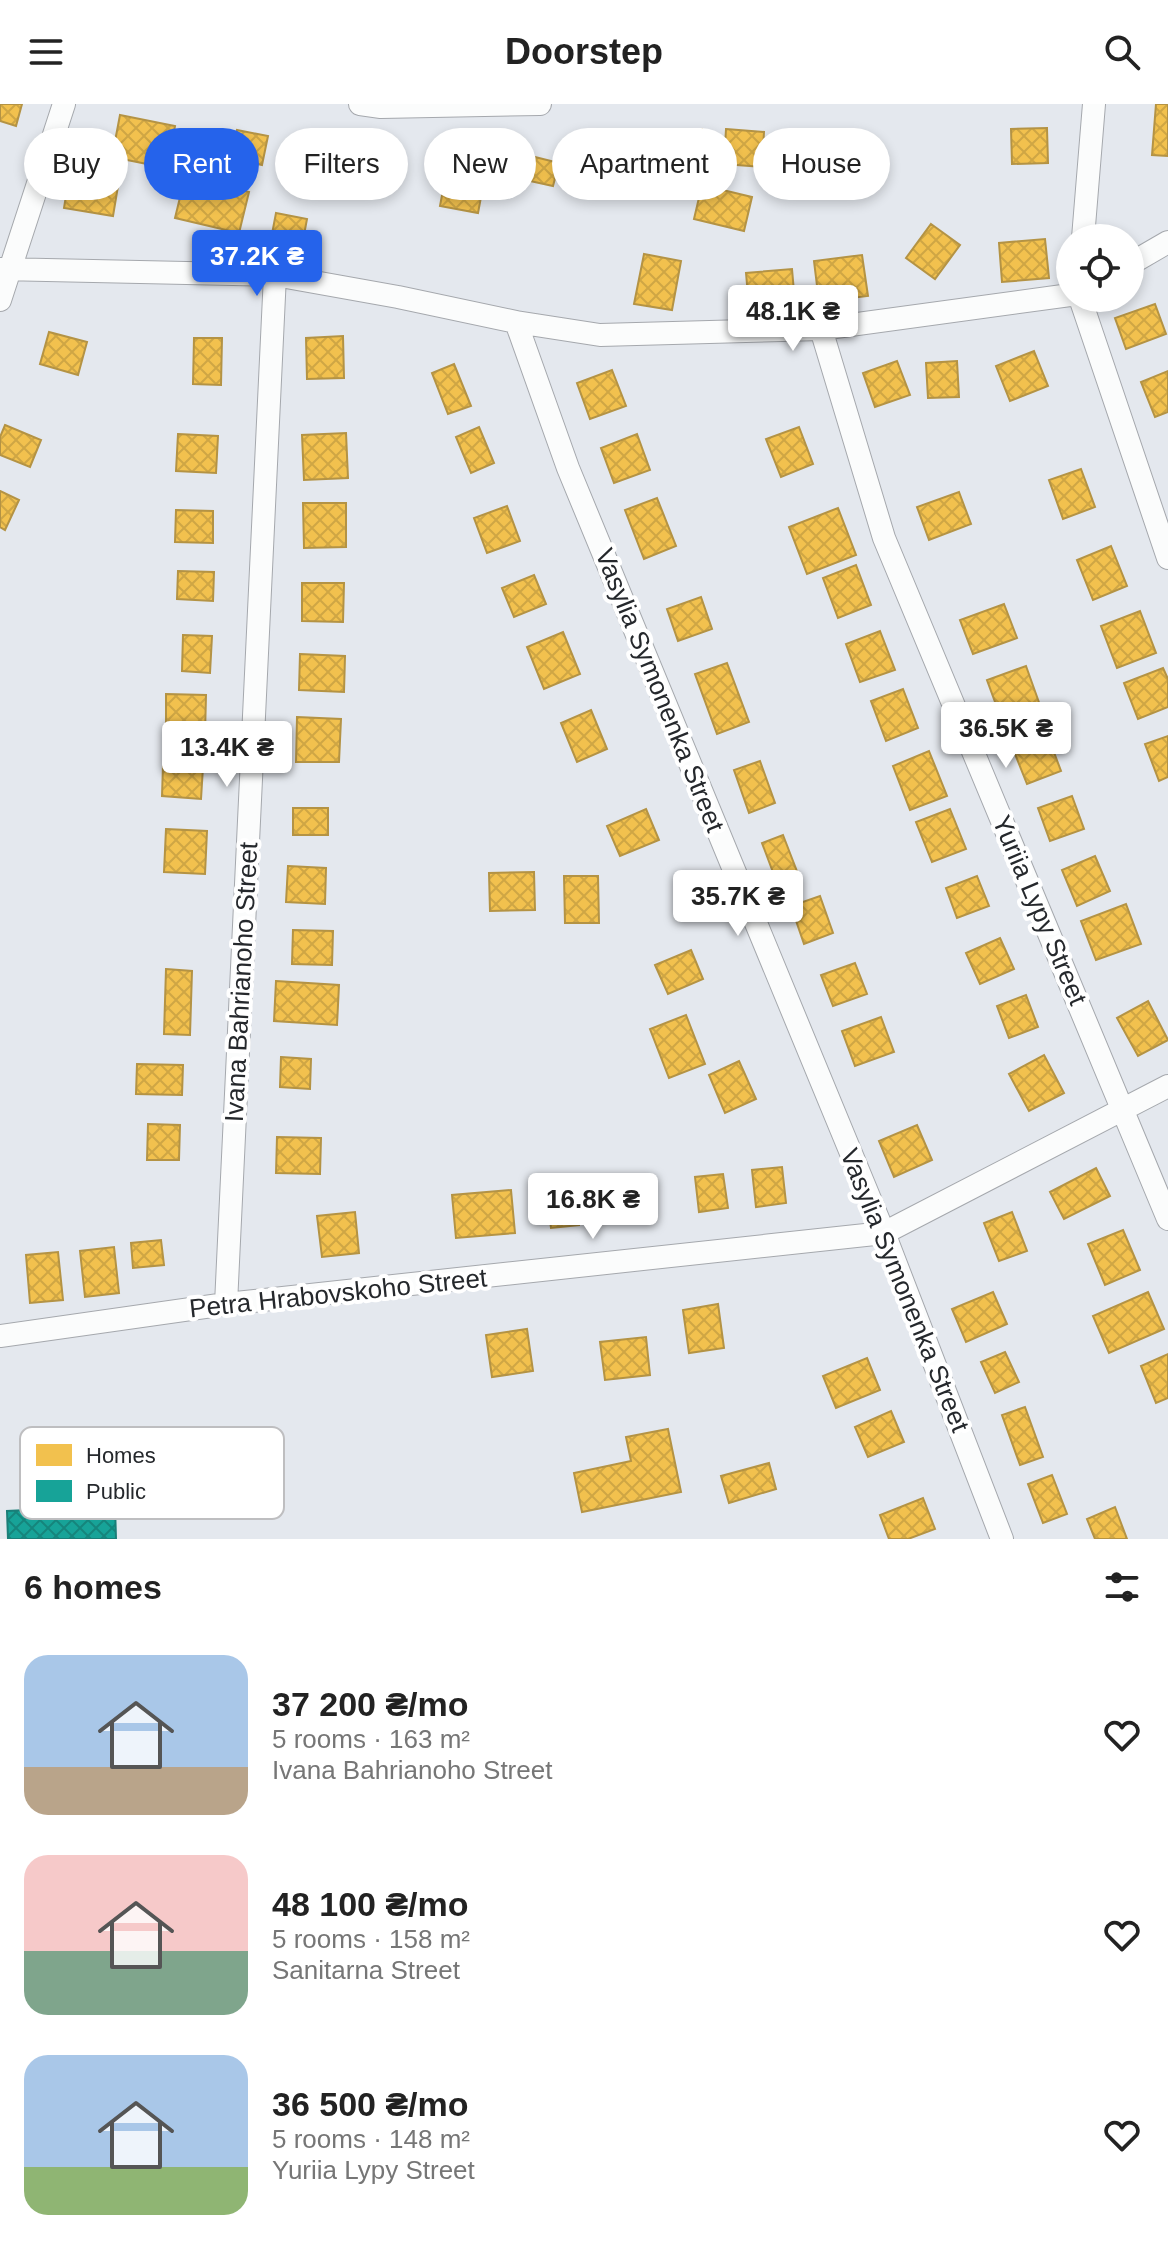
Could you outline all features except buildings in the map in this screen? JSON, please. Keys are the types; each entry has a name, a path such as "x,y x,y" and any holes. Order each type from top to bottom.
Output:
{"street":[{"path":"0,300 6,270 64,104"},
{"path":"374,105 540,104"},
{"path":"1084,224 1094,104"},
{"path":"1144,256 1168,242"},
{"path":"6,270 275,275 516,322 600,335 821,329 1056,297"},
{"name":"Ivana Bahrianoho Street","path":"226,1304 275,275"},
{"path":"1085,312 1168,558"},
{"name":"Vasylia Symonenka Street","path":"516,322 568,468 884,1233 1002,1539"},
{"name":"Yuriia Lypy Street","path":"821,329 884,538 1168,1219"},
{"name":"Petra Hrabovskoho Street","path":"0,1336 226,1304 884,1233 1168,1086"}]}
